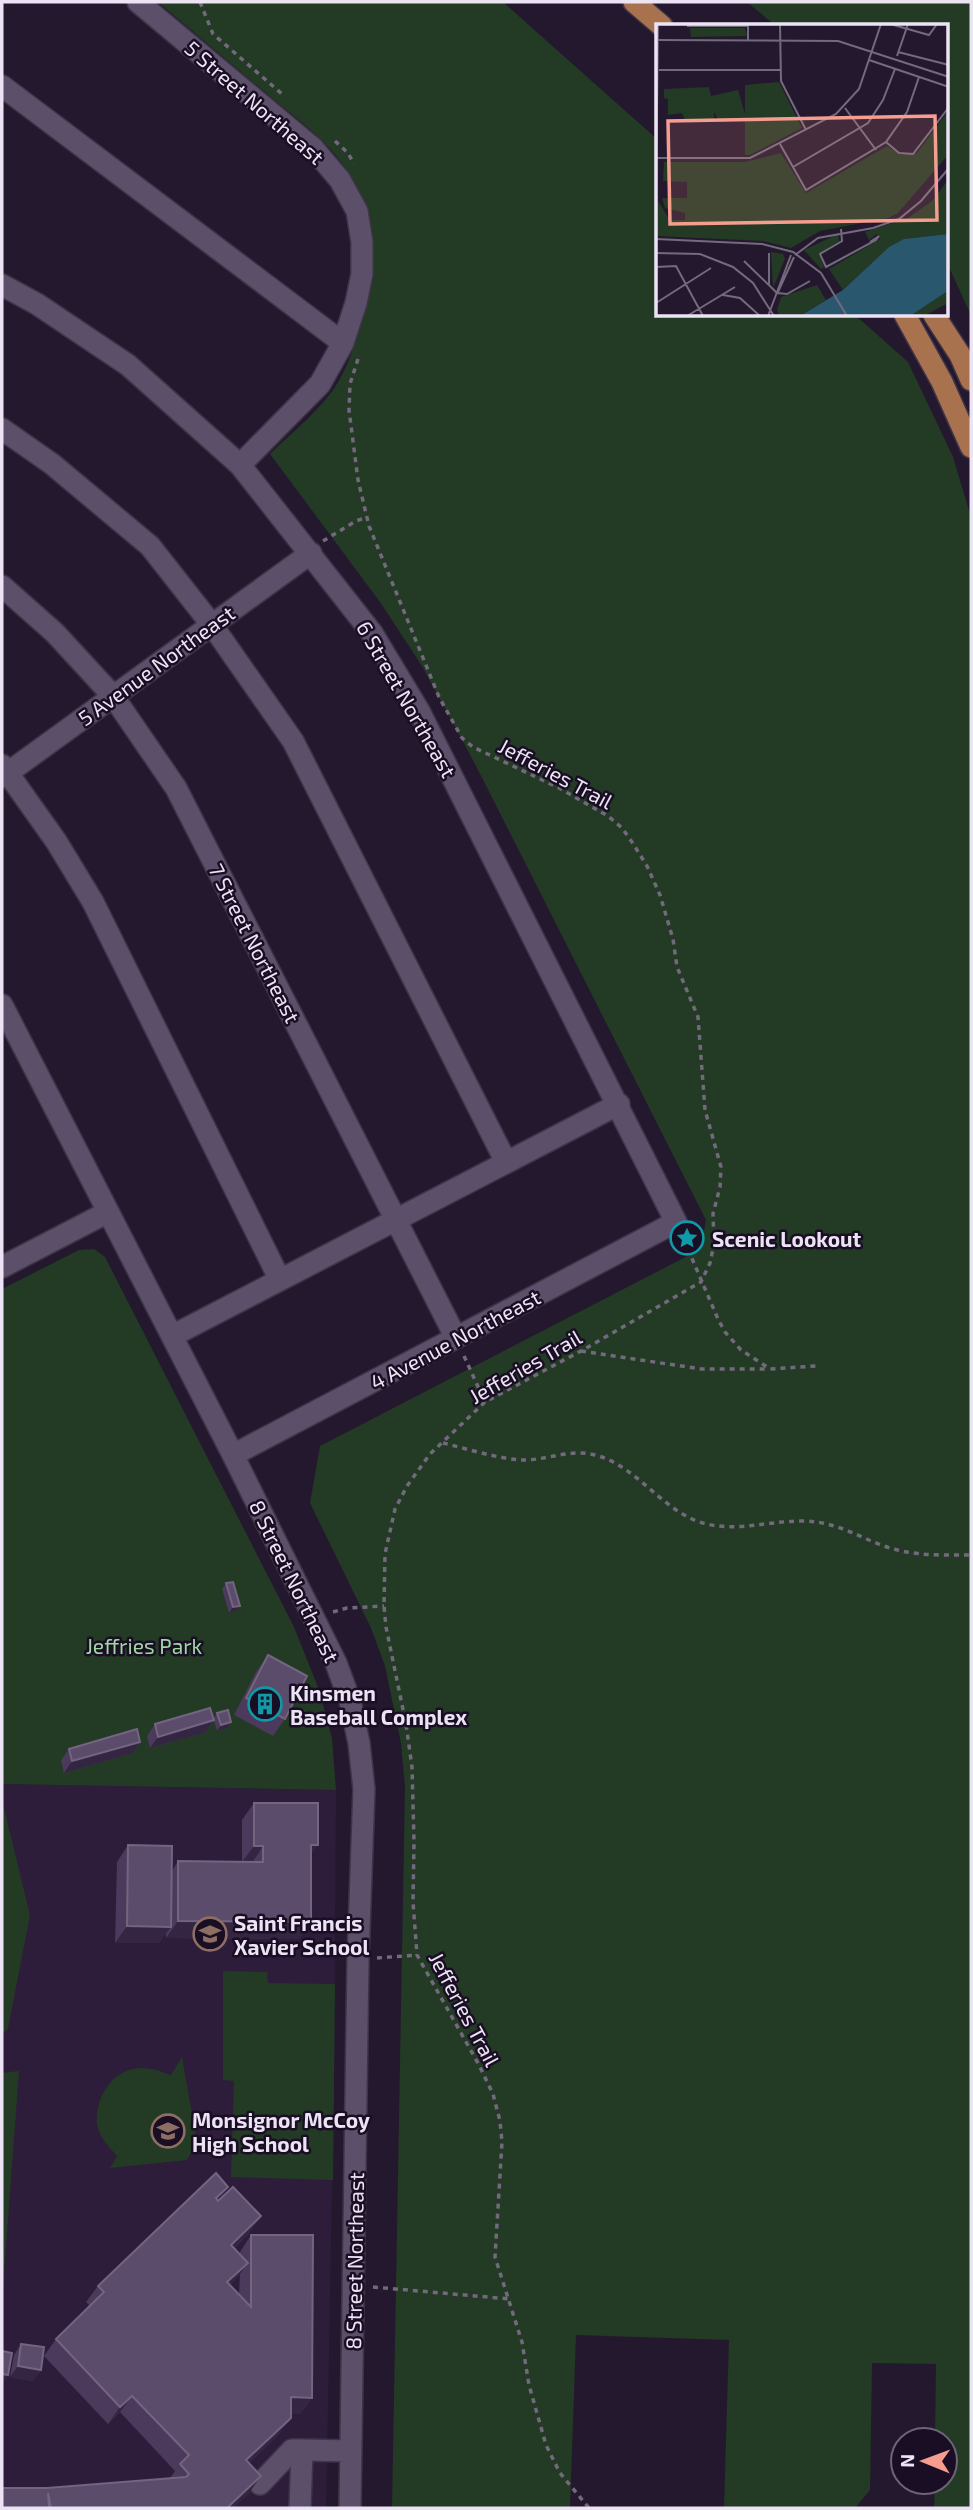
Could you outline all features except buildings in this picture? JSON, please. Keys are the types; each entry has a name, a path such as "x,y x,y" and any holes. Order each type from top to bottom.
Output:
{"main road":[{"path":"634,2 660,24"},
{"path":"906,317 942,382 971,447"},
{"path":"935,317 960,355 971,380"}],"street":[{"name":"5 Street Northeast","path":"138,2 313,148 340,180 358,211 362,242 360,284 343,343 320,384 240,465"},
{"path":"2,86 343,343"},
{"name":"6 Street Northeast","path":"2,285 37,304 128,365 240,465 372,633 419,711 676,1222"},
{"path":"2,429 52,464 150,546 212,625 293,741 506,1163"},
{"name":"5 Avenue Northeast","path":"4,772 311,553"},
{"name":"7 Street Northeast","path":"2,586 55,632 113,696 176,788 456,1338"},
{"path":"4,772 56,841 93,902 280,1280"},
{"name":"8 Street Northeast","path":"2,1005 233,1455 336,1663 350,1701 359,1743 363,1789 350,2508"},
{"path":"172,1336 619,1104"},
{"path":"2,1267 108,1212"},
{"name":"4 Avenue Northeast","path":"233,1455 676,1222"},
{"path":"260,2484 292,2450 351,2451"},
{"path":"300,2508 302,2450"}],"path":[{"path":"311,553 321,543 356,520 367,517"},
{"name":"Jefferies Trail","path":"439,697 462,738 473,747 559,788 608,816 622,828 647,866 660,895 673,939 677,967 698,1017 705,1110 722,1178 713,1214 714,1244 710,1263 701,1282 581,1352 485,1402 430,1454 407,1486 395,1509 385,1554 386,1627 412,1767 413,1902 417,1955 493,2094 502,2142 495,2257 522,2342 528,2385 546,2445 560,2473 589,2508"},
{"path":"676,1222 725,1332 741,1350 770,1368"},
{"path":"456,1338 485,1402"},
{"path":"581,1352 701,1368 816,1366"},
{"path":"443,1443 522,1460 593,1454 611,1461 645,1483 690,1518 715,1527 824,1522 841,1526 901,1551 971,1555"},
{"path":"315,1620 346,1608 384,1606"},
{"path":"373,1958 417,1955"},
{"path":"354,2285 510,2300"}],"shaded area":[{"name":"Monsignor McCoy High School","path":"2,1784 336,1790 326,2508 2,2508"}],"green space":[{"path":"158,2 503,2 656,138 656,317 857,317 908,362 953,457 971,517 971,2508 934,2508 934,2496 959,2496 959,2426 935,2426 936,2364 872,2363 870,2490 855,2508 724,2508 729,2340 576,2335 570,2508 392,2508 405,1787 401,1743 385,1666 371,1628 310,1503 320,1446 701,1249 706,1220 474,762 422,666 380,602 270,454 309,418 330,394 343,373 354,346 361,316 365,284 364,221 347,171 322,141"},
{"path":"747,2 971,2 971,315 948,265 948,24 774,24"},
{"name":"Jeffries Park","path":"94,1249 105,1257 294,1627 318,1687 332,1738 336,1790 2,1784 2,1289 79,1250"},
{"path":"2,1800 30,1915 8,2029 2,2033"},
{"path":"223,1971 267,1972 268,1983 335,1984 333,2180 231,2177 234,2081 223,2080"},
{"path":"182,2057 197,2142 187,2160 110,2168 117,2156 102,2137 97,2124 98,2107 105,2090 117,2076 133,2069 148,2069 171,2075"},
{"path":"19,2071 2,2300 2,2073"}],"place":[{"name":"Scenic Lookout","path":"687,1238"},
{"name":"Kinsmen Baseball Complex","path":"265,1704"},
{"name":"Saint Francis Xavier School","path":"210,1934"},
{"name":"Monsignor McCoy High School","path":"168,2131"}]}
